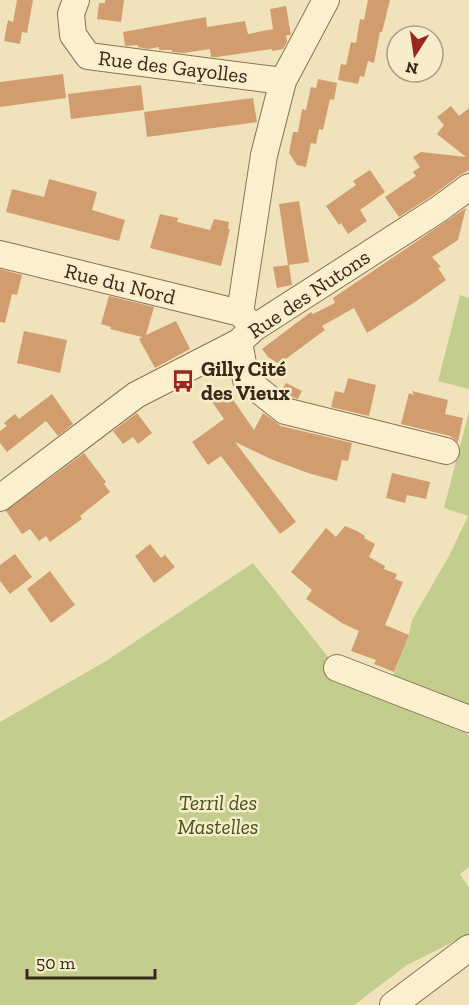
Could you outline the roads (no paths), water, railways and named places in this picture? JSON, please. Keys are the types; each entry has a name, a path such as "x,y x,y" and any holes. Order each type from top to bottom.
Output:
{"street":[{"name":"Rue des Gayolles","path":"76,0 71,14 73,35 88,56 283,81"},
{"path":"326,0 283,81 264,155 244,328 246,380 285,411 446,451"},
{"name":"Rue des Nutons","path":"0,498 136,395 439,209 469,187"},
{"name":"Rue du Nord","path":"0,254 244,328"},
{"path":"336,668 469,719"},
{"path":"393,1005 469,948"}],"place":[{"name":"Gilly Cité des Vieux","path":"183,381"}],"park label":[{"name":"Terril des Mastelles","path":"218,815"}]}
